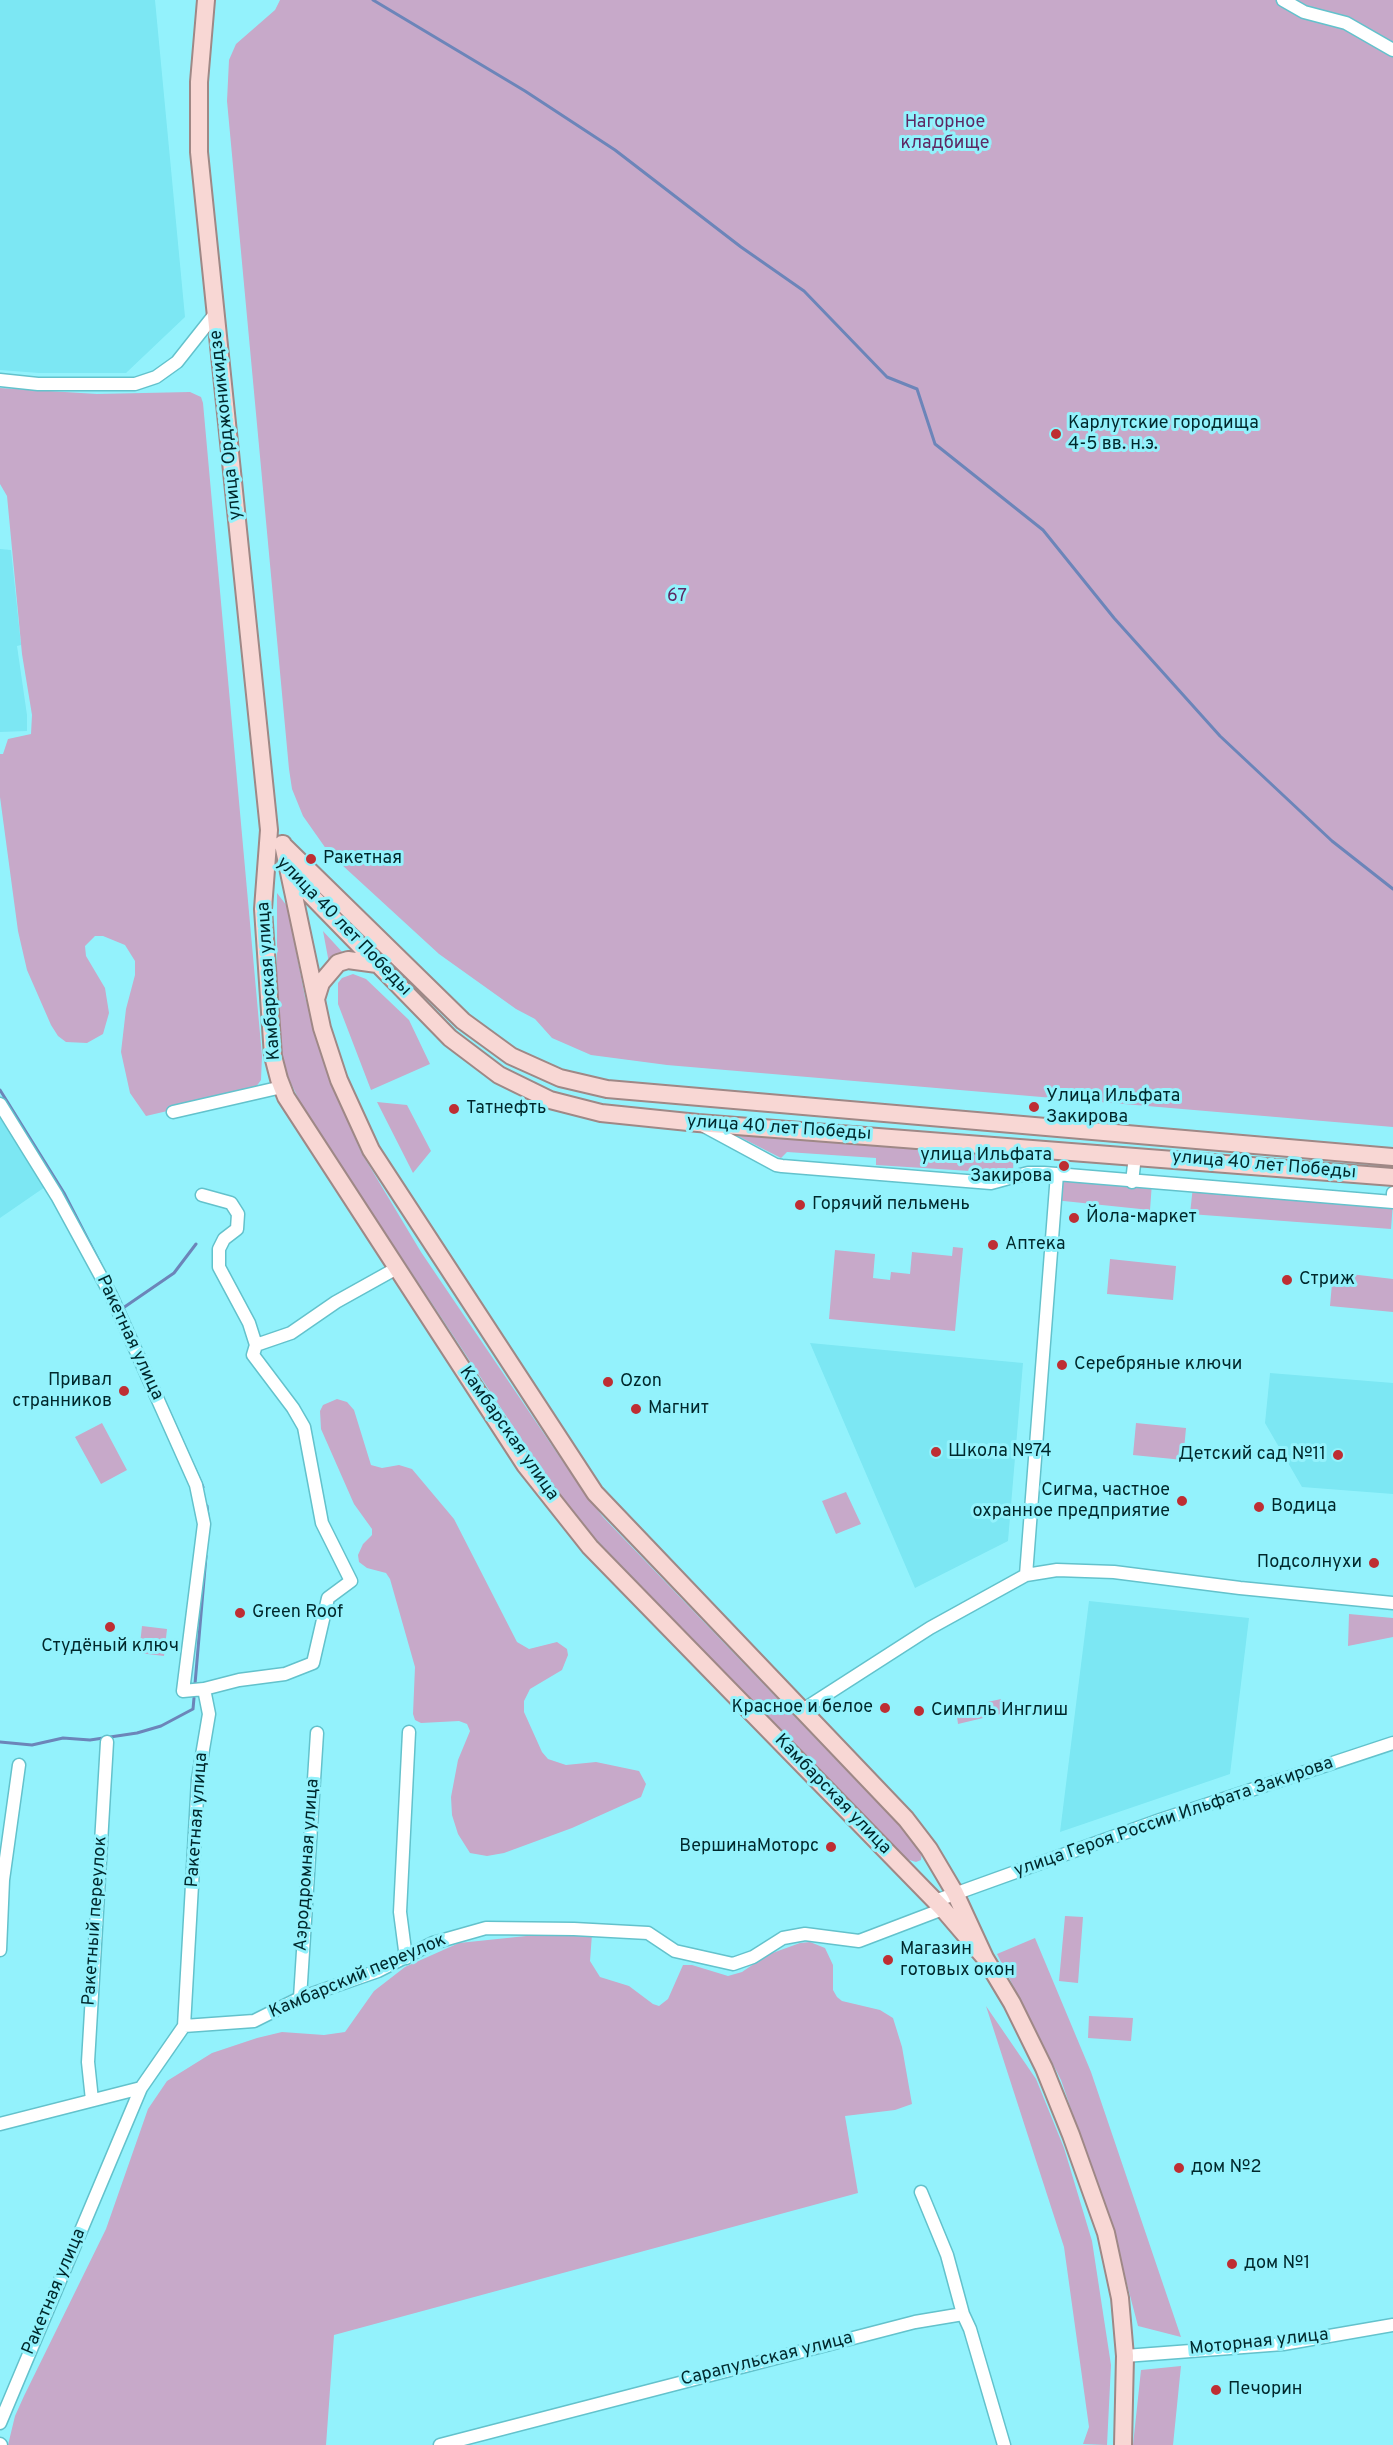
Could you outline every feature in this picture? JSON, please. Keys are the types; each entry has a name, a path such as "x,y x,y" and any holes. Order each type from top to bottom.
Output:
{"main road":[{"name":"улица Орджоникидзе","path":"206,0 199,82 199,152 273,840"},
{"name":"улица 40 лет Победы","path":"273,840 289,872 306,892 450,1038 499,1075 550,1100 601,1113 698,1123 1135,1155 1393,1177"},
{"name":"улица 40 лет Победы","path":"273,840 319,879 463,1021 511,1056 560,1078 607,1089 1393,1157"},
{"name":"Камбарская улица","path":"273,840 264,928 273,1056 282,1087 397,1268 525,1465 590,1546 899,1863 985,1958"},
{"name":"Камбарская улица","path":"289,872 315,999 339,1080 371,1150 595,1492 804,1709 906,1819 929,1849 955,1893 985,1958 1012,2003 1044,2068 1106,2233 1120,2298 1125,2356 1123,2445"},
{"path":"306,892 319,879"},
{"path":"315,999 321,983 338,963 348,960 377,964"},
{"path":"899,1863 915,1866 926,1862 929,1849"}],"street":[{"path":"1283,0 1304,12 1346,23 1393,50"},
{"path":"0,380 38,384 135,384 156,377 177,362 215,314"},
{"path":"173,1112 282,1087"},
{"name":"Ракетная улица","path":"0,1104 57,1196 111,1294 196,1485 204,1524 183,1691 204,1689 209,1714 198,1779 184,2025 141,2088 0,2423"},
{"path":"698,1123 776,1165 991,1182 1028,1173 1057,1174 1392,1202 1393,1193"},
{"path":"1132,1182 1135,1155"},
{"path":"1026,1575 1057,1174"},
{"path":"202,1195 231,1203 238,1214 237,1229 224,1239 218,1258 219,1267 249,1323 256,1345 253,1355 293,1408 304,1427 322,1523 351,1581 328,1598 313,1663 285,1674 238,1680 204,1689"},
{"path":"256,1345 291,1333 336,1302 397,1268"},
{"path":"804,1709 930,1628 1026,1575 1057,1570 1114,1572 1393,1603"},
{"path":"406,1958 400,1912 409,1732"},
{"name":"Аэродромная улица","path":"300,1998 317,1733"},
{"name":"Ракетный переулок","path":"92,2100 89,2039 107,1742"},
{"name":"улица Героя России Ильфата Закирова","path":"939,1905 955,1893 1160,1820 1393,1743"},
{"path":"0,1950 3,1880 19,1765"},
{"name":"Камбарский переулок","path":"184,2025 254,2021 300,1998 378,1971 433,1942 486,1928 574,1929 648,1934 675,1951 733,1964 753,1957 783,1938 805,1934 859,1941 939,1905"},
{"path":"0,2124 141,2088"},
{"path":"921,2192 947,2255 1004,2445"},
{"name":"Сарапульская улица","path":"440,2445 915,2322 963,2314"},
{"name":"Моторная улица","path":"1125,2356 1283,2344 1393,2325"}],"shaded area":[{"path":"0,0 155,0 185,317 126,373 39,373 0,370"},
{"path":"0,549 11,550 21,645 17,646 27,715 27,731 0,732"},
{"path":"0,1118 45,1187 0,1218"},
{"name":"Школа №74","path":"810,1343 1023,1363 1008,1541 915,1588"},
{"name":"Детский сад №11","path":"1270,1373 1393,1383 1393,1494 1302,1487 1265,1423"},
{"path":"1089,1601 1249,1618 1230,1774 1060,1832"}],"green space":[{"name":"67","path":"280,0 1393,0 1393,1127 667,1065 591,1055 552,1038 535,1019 516,1009 439,954 329,853 303,816 292,789 289,769 227,101 229,60 236,44 275,10"},
{"path":"0,388 97,394 190,392 201,397 262,1056 261,1080 253,1091 146,1116 130,1093 121,1052 126,1009 135,975 135,961 125,945 103,936 95,936 85,946 86,956 105,988 109,1013 103,1034 87,1043 66,1042 58,1036 27,970 18,931 0,797 0,754 3,754 8,739 31,734 32,715 22,654 7,496 0,484"},
{"path":"277,893 287,906 305,997 333,1087 361,1152 421,1252 580,1487 603,1517 917,1844 922,1851 921,1860 916,1862 906,1859 588,1531 559,1496 303,1108 282,1065 277,1019"},
{"path":"323,931 345,955 329,963"},
{"path":"353,974 366,979 409,1020 430,1064 371,1090 338,1004 338,983 342,978"},
{"path":"377,1102 407,1105 431,1151 413,1173"},
{"path":"732,1133 1014,1155 1013,1170 1001,1173 876,1165 876,1158 787,1152 781,1158"},
{"path":"1057,1174 1152,1183 1150,1210 1054,1200"},
{"path":"1193,1186 1393,1202 1391,1229 1190,1214"},
{"path":"953,1247 963,1248 955,1331 829,1319 835,1250 875,1254 873,1278 890,1280 891,1272 910,1274 912,1252 952,1256"},
{"path":"1110,1259 1176,1266 1173,1300 1107,1294"},
{"path":"1333,1272 1393,1279 1393,1312 1330,1306"},
{"path":"337,1399 347,1402 354,1410 371,1465 382,1468 399,1465 412,1469 454,1519 517,1642 529,1649 557,1642 567,1649 568,1655 562,1670 530,1689 524,1701 524,1712 542,1752 548,1759 566,1765 596,1762 639,1771 646,1784 641,1797 572,1828 504,1853 487,1856 470,1853 458,1834 452,1815 451,1797 458,1760 470,1731 467,1724 459,1721 421,1723 415,1720 413,1714 415,1667 390,1579 386,1573 367,1568 359,1562 358,1555 363,1544 372,1535 372,1529 354,1504 321,1429 320,1411 323,1405"},
{"path":"102,1423 127,1470 101,1484 75,1437"},
{"path":"1136,1423 1186,1428 1183,1460 1133,1455"},
{"path":"846,1492 861,1524 836,1534 822,1501"},
{"path":"1349,1614 1393,1618 1393,1637 1348,1646"},
{"path":"142,1626 167,1629 164,1656 139,1653"},
{"path":"1001,1699 1004,1713 958,1724 956,1709"},
{"path":"1065,1916 1083,1917 1078,1983 1059,1981"},
{"path":"584,1930 592,1934 590,1961 600,1977 629,1986 659,2006 668,1999 683,1965 692,1965 728,1976 742,1972 767,1955 800,1943 810,1942 825,1948 833,1965 833,1990 837,1997 842,2001 880,2010 893,2018 902,2047 912,2104 895,2110 845,2116 858,2193 334,2335 326,2445 8,2445 15,2416 24,2396 106,2229 148,2109 167,2081 212,2053 257,2038 282,2032 324,2035 345,2032 374,1991 405,1967 459,1943"},
{"path":"1035,1938 1091,2072 1181,2337 1138,2326 1113,2231 1061,2080 997,1954"},
{"path":"986,2006 1036,2079 1064,2148 1092,2241 1111,2365 1107,2445 1083,2444 1089,2427 1064,2247"},
{"path":"1089,2016 1133,2018 1131,2041 1088,2038"},
{"path":"1181,2366 1173,2445 1133,2445 1141,2370"}],"waterway":[{"path":"373,0 525,91 615,150 741,247 804,291 887,377 917,389 935,444 1043,530 1114,618 1220,736 1332,841 1393,889"},
{"path":"0,1090 64,1193 101,1265"},
{"path":"123,1308 174,1273 196,1244"},
{"path":"168,1409 203,1487"},
{"path":"207,1506 208,1517"},
{"path":"195,1684 206,1556"},
{"path":"0,1742 32,1745 63,1738 90,1740 137,1733 161,1726 193,1709 194,1698"}],"place":[{"name":"Карлутские городища 4-5 вв. н.э.","path":"1056,434"},
{"name":"Ракетная","path":"311,859"},
{"name":"Улица Ильфата Закирова","path":"1034,1107"},
{"name":"Татнефть","path":"454,1109"},
{"name":"улица Ильфата Закирова","path":"1064,1166"},
{"name":"Горячий пельмень","path":"800,1205"},
{"name":"Йола-маркет","path":"1074,1218"},
{"name":"Аптека","path":"993,1245"},
{"name":"Стриж","path":"1287,1280"},
{"name":"Серебряные ключи","path":"1062,1365"},
{"name":"Ozon","path":"608,1382"},
{"name":"Привал странников","path":"124,1391"},
{"name":"Магнит","path":"636,1409"},
{"name":"Школа №74","path":"936,1452"},
{"name":"Детский сад №11","path":"1338,1455"},
{"name":"Сигма, частное охранное предприятие","path":"1182,1501"},
{"name":"Водица","path":"1259,1507"},
{"name":"Подсолнухи","path":"1374,1563"},
{"name":"Green Roof","path":"240,1613"},
{"name":"Студёный ключ","path":"110,1627"},
{"name":"Красное и белое","path":"885,1708"},
{"name":"Симпль Инглиш","path":"919,1711"},
{"name":"ВершинаМоторс","path":"831,1847"},
{"name":"Магазин готовых окон","path":"888,1960"},
{"name":"дом №2","path":"1179,2168"},
{"name":"дом №1","path":"1232,2264"},
{"name":"Печорин","path":"1216,2390"}],"park label":[{"name":"Нагорное кладбище","path":"945,133"}]}
